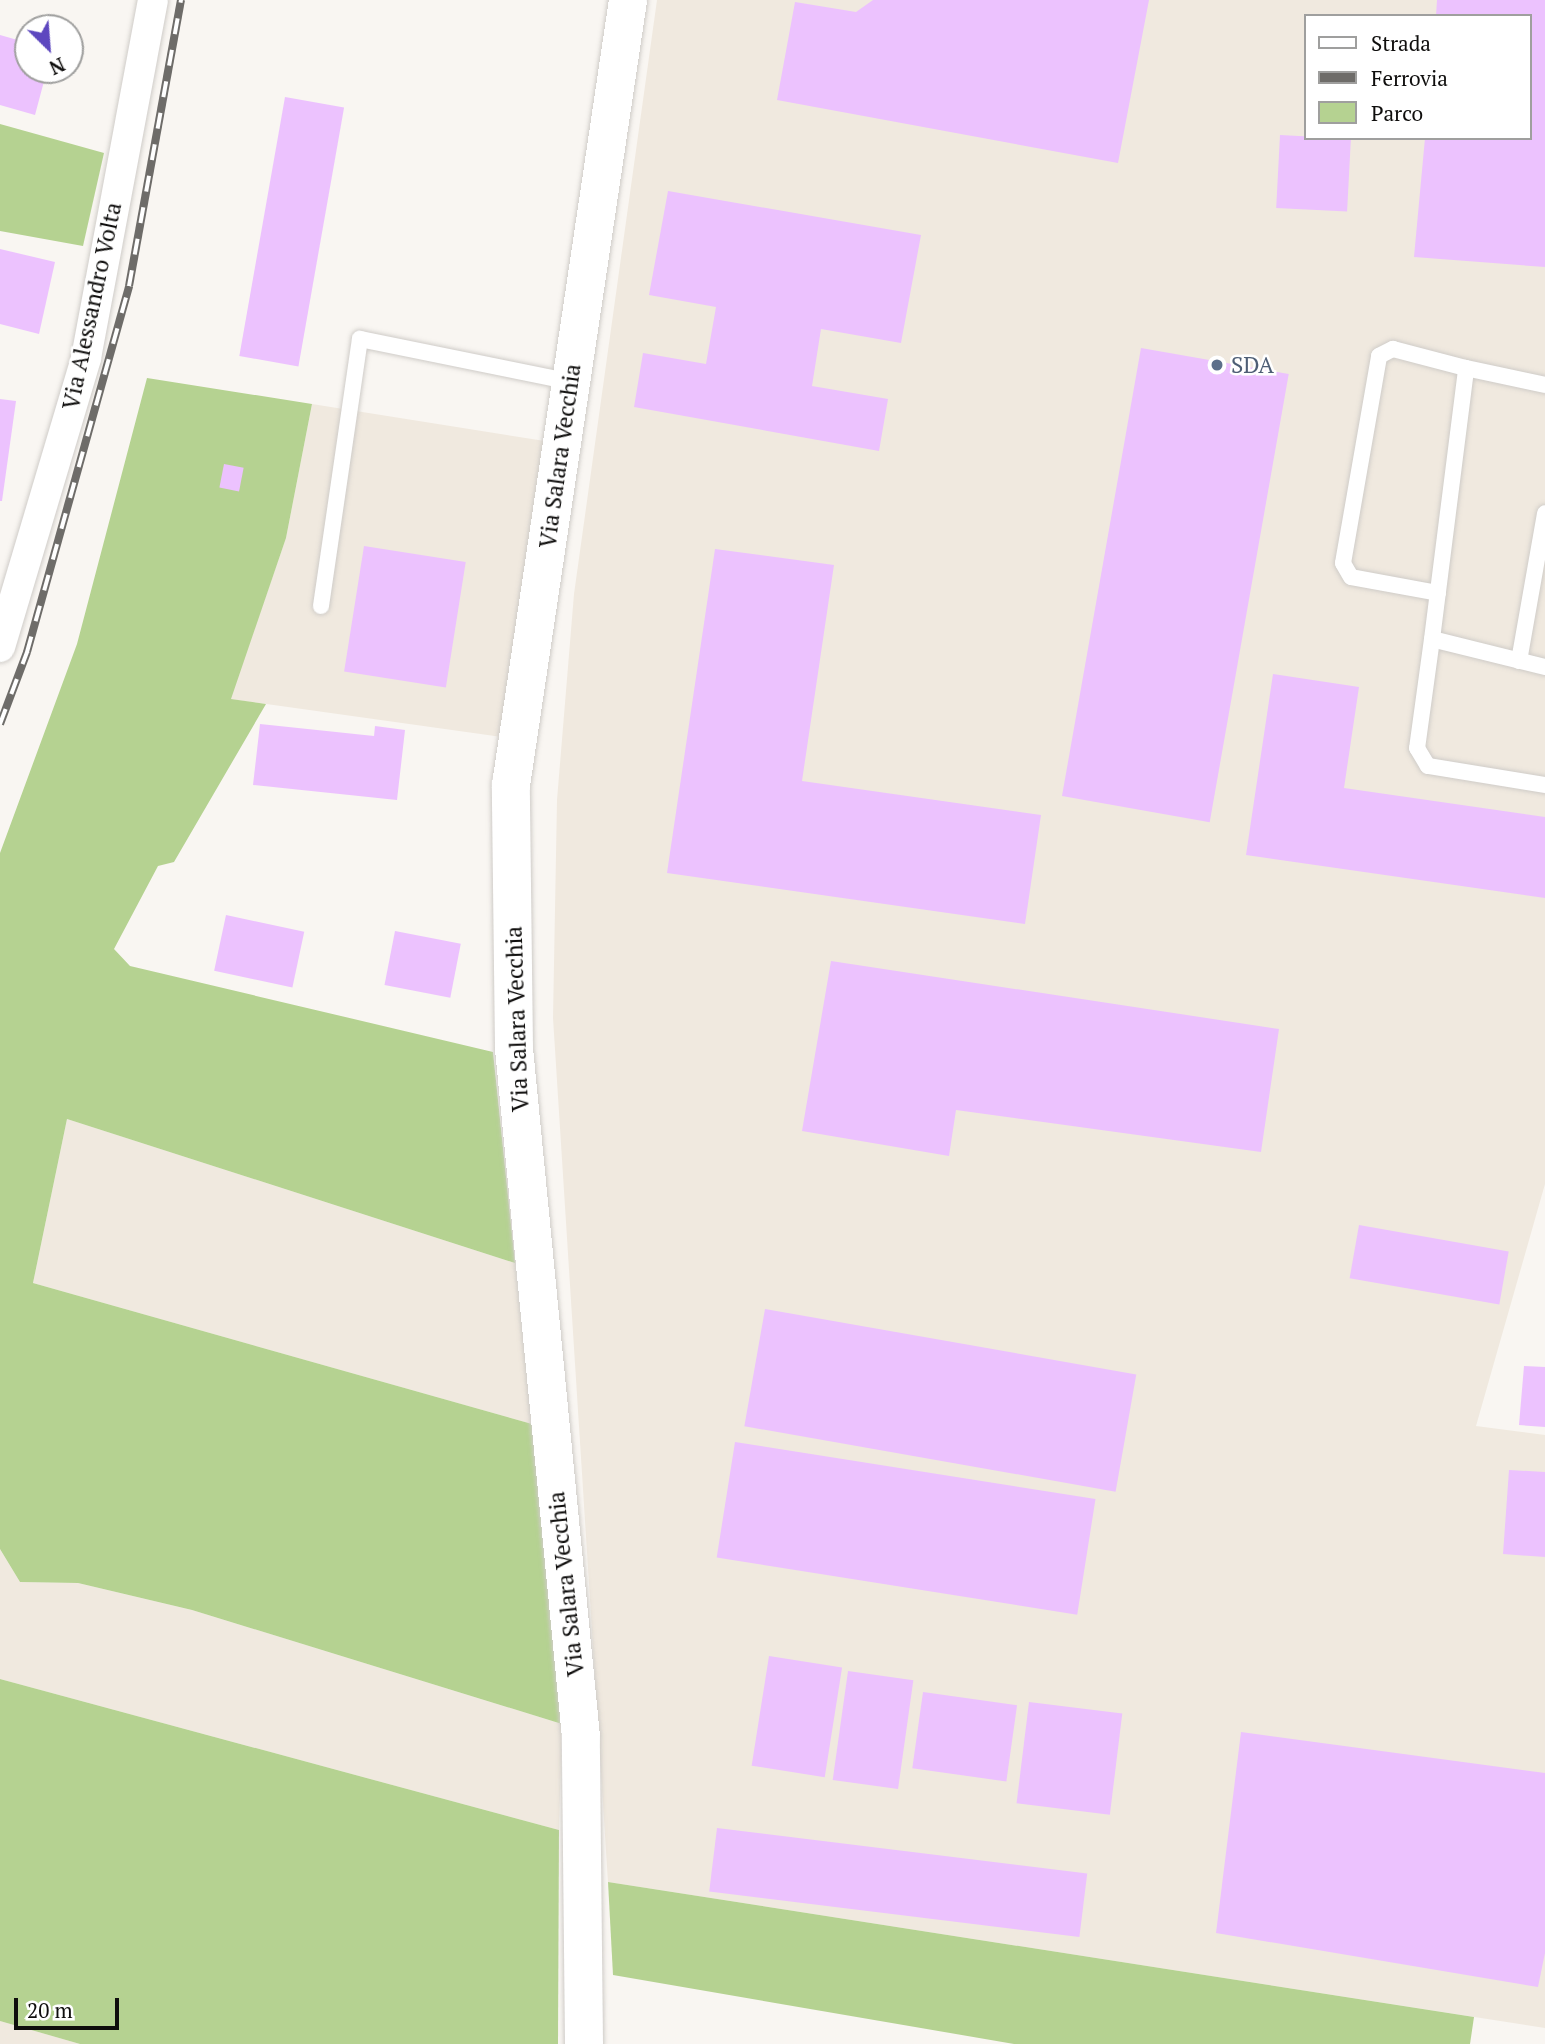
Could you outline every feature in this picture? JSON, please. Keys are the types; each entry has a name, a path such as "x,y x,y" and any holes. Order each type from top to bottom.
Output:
{"street":[{"name":"Via Alessandro Volta","path":"0,647 86,358 153,0"},
{"name":"Via Salara Vecchia","path":"584,2044 581,1737 514,1049 511,785 628,0"}],"lane":[{"path":"321,606 360,339 571,382"},
{"path":"1437,593 1351,577 1343,563 1379,356 1393,349 1545,385"},
{"path":"1466,368 1437,593 1420,759 1428,766 1545,786"},
{"path":"1519,662 1545,513"},
{"path":"1432,639 1545,667"}],"shaded area":[{"path":"657,0 1545,0 1545,1184 1476,1426 1545,1435 1545,2028 608,1882 553,1018 557,800 574,594"},
{"path":"312,404 551,442 509,738 230,699 286,538"},
{"path":"67,1119 515,1263 532,1424 33,1283"},
{"path":"0,1549 20,1582 78,1583 192,1610 562,1724 559,1830 0,1679"},
{"path":"0,2021 80,2044 0,2044"}],"green space":[{"path":"0,124 104,153 83,246 0,231"},
{"path":"147,378 312,404 286,538 231,699 266,704 174,862 158,866 114,949 130,966 493,1052 515,1263 67,1119 33,1283 532,1424 562,1724 192,1610 78,1583 20,1582 0,1549 0,853 77,644"},
{"path":"0,1679 559,1830 558,2044 80,2044 0,2021"},
{"path":"608,1882 1474,2017 1470,2044 1014,2044 613,1975"}],"building":[{"path":"873,0 1149,0 1118,163 777,100 795,2 856,12"},
{"path":"1437,0 1545,0 1545,267 1414,257 1425,140 1531,140 1531,14 1436,14"},
{"path":"0,35 14,39 14,84 43,84 35,115 0,105"},
{"path":"285,97 344,107 298,366 239,356"},
{"path":"1280,135 1304,136 1304,140 1351,140 1347,212 1276,208"},
{"path":"668,191 921,235 901,343 821,329 812,386 888,399 879,451 634,407 643,353 706,364 716,307 649,295"},
{"path":"0,249 55,262 39,334 0,324"},
{"path":"1141,348 1289,374 1210,822 1062,796"},
{"path":"0,399 16,401 2,501 0,501"},
{"path":"224,464 244,468 239,491 219,488"},
{"path":"364,546 466,562 446,688 344,671"},
{"path":"715,549 834,565 802,781 1041,815 1025,924 667,873"},
{"path":"1273,674 1359,687 1344,788 1545,817 1545,898 1246,855"},
{"path":"260,724 374,736 375,726 405,730 397,800 253,785"},
{"path":"226,915 304,932 292,987 214,971"},
{"path":"395,931 461,944 450,998 385,985"},
{"path":"831,961 1279,1029 1261,1152 956,1110 949,1156 802,1131"},
{"path":"1359,1225 1509,1251 1499,1305 1350,1278"},
{"path":"765,1309 1136,1374 1116,1492 744,1426"},
{"path":"1524,1366 1545,1367 1545,1427 1519,1425"},
{"path":"735,1442 1096,1499 1077,1615 717,1558"},
{"path":"1509,1470 1545,1472 1545,1557 1503,1554"},
{"path":"769,1656 842,1668 825,1777 752,1766"},
{"path":"848,1671 913,1680 898,1789 833,1780"},
{"path":"923,1692 1017,1705 1006,1781 912,1768"},
{"path":"1029,1702 1122,1713 1110,1815 1017,1803"},
{"path":"1241,1732 1545,1773 1545,1953 1538,1987 1216,1933"},
{"path":"717,1828 1087,1873 1079,1937 709,1892"}],"railway":[{"path":"0,724 27,652 129,286 181,0"}],"place":[{"name":"SDA","path":"1217,365"}]}
